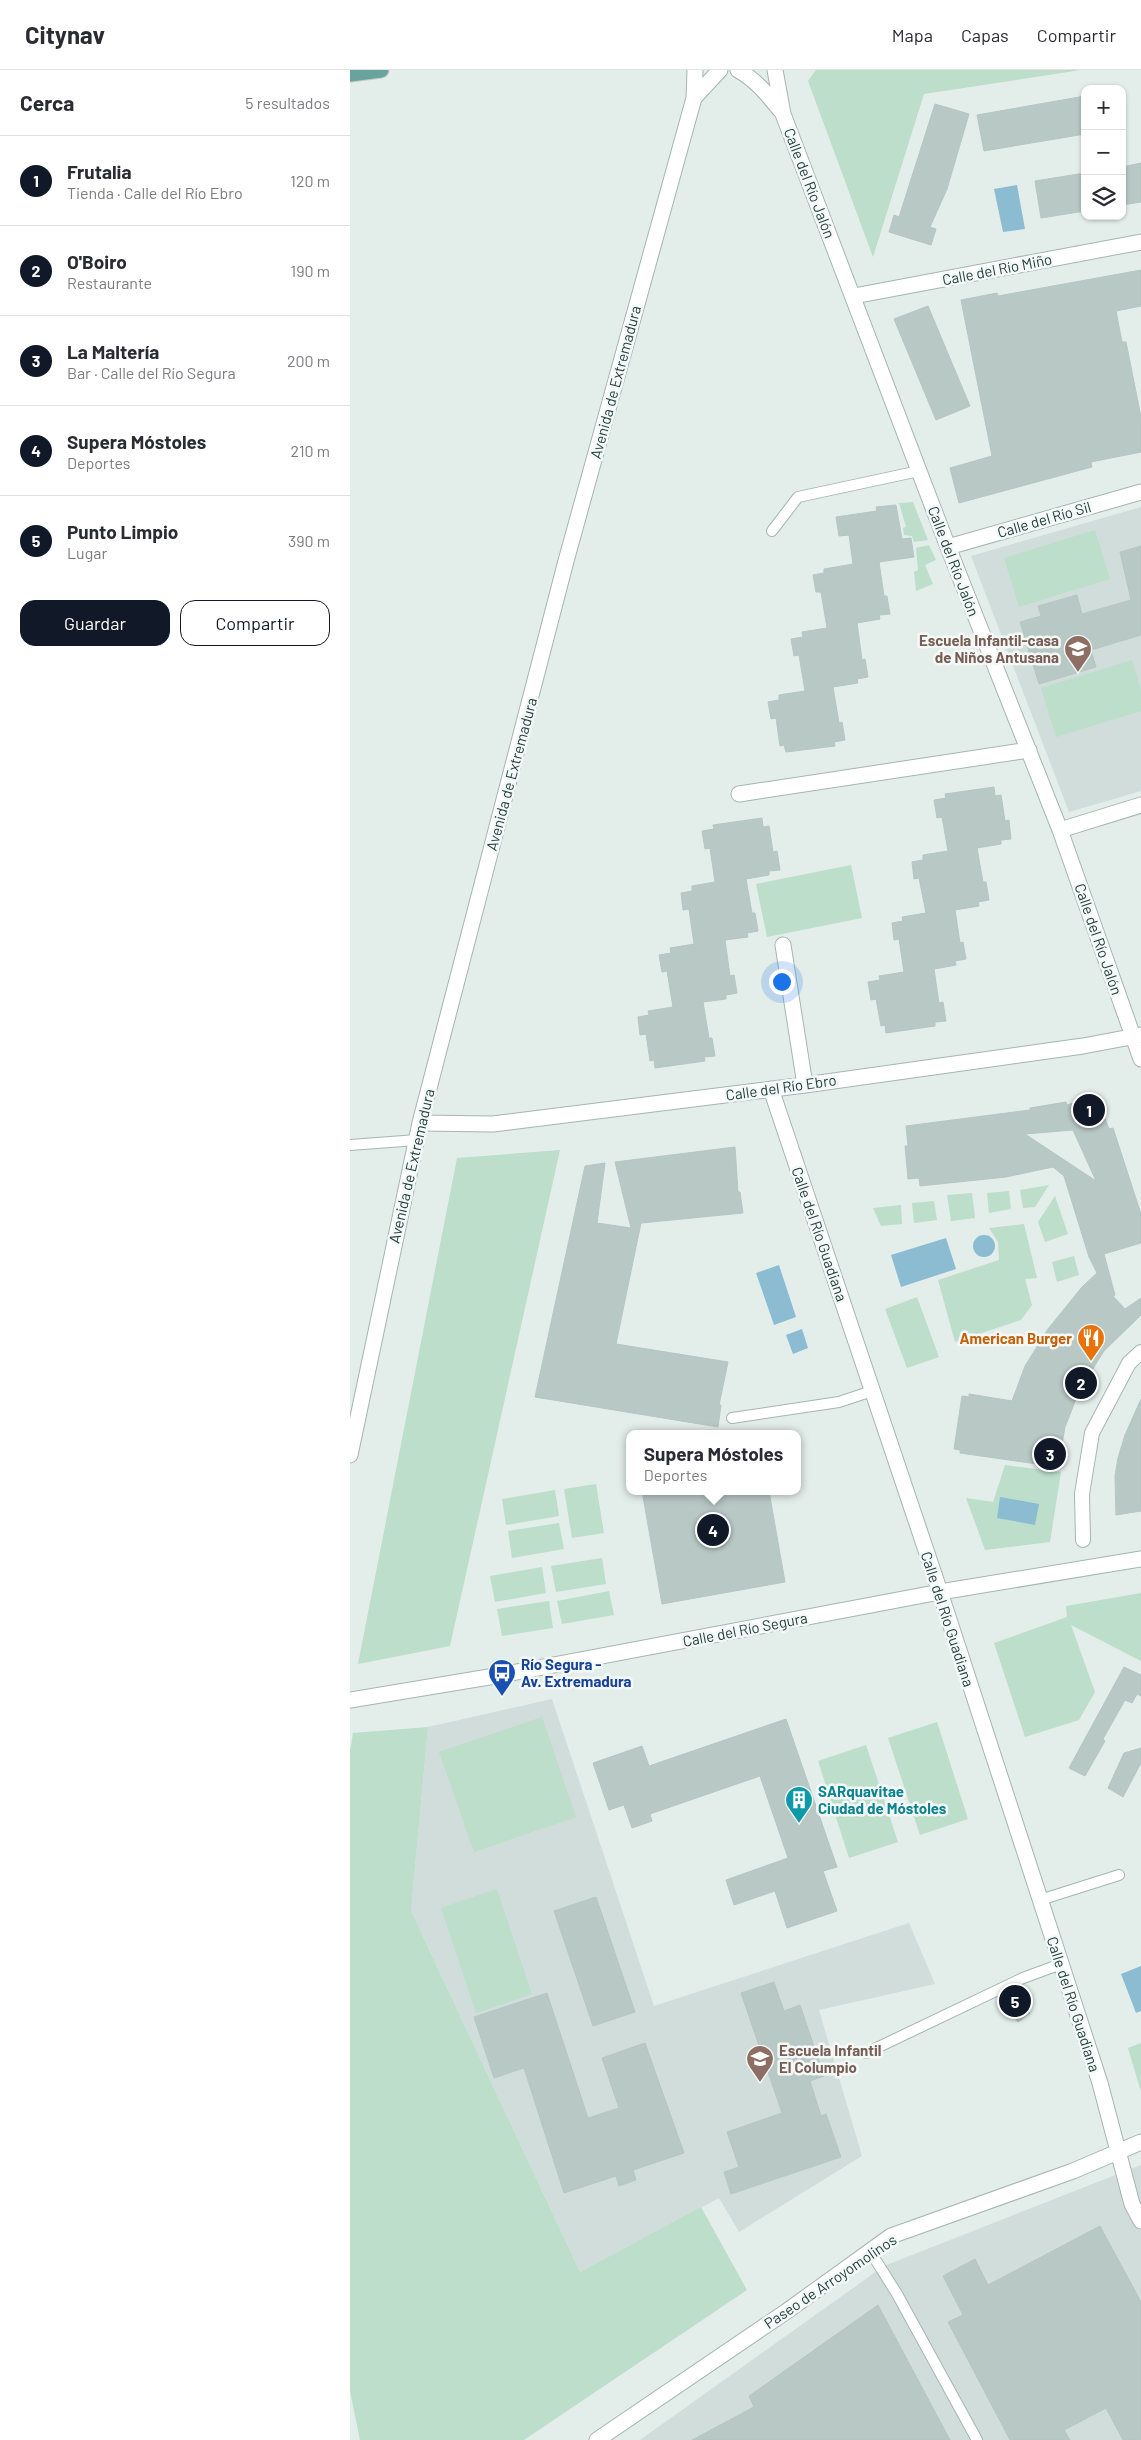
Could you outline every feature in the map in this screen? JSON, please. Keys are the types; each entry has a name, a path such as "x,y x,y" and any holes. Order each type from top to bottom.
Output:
{"main road":[{"path":"350,74 382,70"}],"street":[{"name":"Avenida de Extremadura","path":"350,1455 420,1123 566,561 694,98 695,70"},
{"name":"Avenida de Extremadura","path":"694,98 720,70"},
{"path":"738,70 750,77 764,90 783,114"},
{"path":"774,70 783,114"},
{"name":"Calle del Río Jalón","path":"783,114 854,296 948,547 1060,830 1137,1036 1141,1059"},
{"name":"Calle del Río Miño","path":"854,296 1141,242"},
{"name":"Calle del Río Sil","path":"948,547 1141,492"},
{"path":"739,794 1029,750"},
{"path":"1060,830 1141,805"},
{"path":"783,946 806,1085"},
{"name":"Calle del Río Ebro","path":"420,1123 493,1124 806,1085 1083,1046 1137,1036"},
{"name":"Calle del Río Guadiana","path":"771,1088 940,1592 1100,2083 1132,2204 1141,2221"},
{"path":"1083,1540 1082,1494 1092,1432 1129,1363 1141,1352"},
{"name":"Calle del Río Segura","path":"350,1700 501,1676 940,1592 1141,1559"},
{"name":"Paseo de Arroyomolinos","path":"597,2440 891,2236 1073,2171 1141,2142"}],"lane":[{"path":"772,532 798,497 920,471"},
{"path":"350,1145 417,1140"},
{"path":"732,1418 839,1402 872,1391"},
{"path":"1040,1900 1119,1875"},
{"path":"866,2053 1024,1978 1061,1964"},
{"path":"870,2250 897,2294 976,2440"}],"shaded area":[{"name":"Escuela Infantil-casa de Niños Antusana","path":"1141,507 1141,791 1069,812 971,556"},
{"path":"552,1699 654,2006 909,1923 935,1984 819,2010 862,2156 739,2232 719,2198 580,2272 411,1911 428,1727"},
{"path":"1141,2165 1141,2440 640,2440 884,2266"}],"green space":[{"path":"816,70 1081,70 924,94 873,257 808,81"},
{"path":"913,502 928,540 914,542 912,536 904,535 903,528 906,527 899,503"},
{"path":"1095,530 1110,579 1019,607 1004,558"},
{"path":"929,545 936,560 925,565 933,584 916,591 914,572 918,570 916,548"},
{"path":"1132,660 1141,690 1141,711 1056,737 1041,688"},
{"path":"851,865 862,918 767,937 756,884"},
{"path":"560,1150 450,1646 358,1664 457,1158"},
{"path":"1049,1185 1035,1207 1023,1208 1020,1190"},
{"path":"1009,1191 1011,1209 989,1213 987,1193"},
{"path":"972,1193 975,1218 951,1221 947,1195"},
{"path":"1055,1196 1068,1234 1045,1242 1038,1222"},
{"path":"934,1201 937,1220 914,1223 912,1203"},
{"path":"901,1205 902,1224 881,1226 873,1208"},
{"path":"1024,1224 1037,1278 1025,1279 1032,1305 1021,1320 955,1342 938,1280 999,1260 998,1242 989,1228"},
{"path":"1074,1256 1079,1275 1057,1282 1052,1262"},
{"path":"917,1297 939,1357 907,1368 885,1309"},
{"path":"1005,1465 1061,1472 1050,1542 985,1550 966,1498 993,1502"},
{"path":"596,1484 604,1533 572,1538 564,1489"},
{"path":"555,1490 559,1516 506,1525 502,1499"},
{"path":"559,1523 564,1549 512,1558 508,1531"},
{"path":"602,1558 606,1584 556,1592 551,1566"},
{"path":"542,1567 546,1593 495,1602 490,1576"},
{"path":"609,1591 614,1615 562,1624 557,1601"},
{"path":"1141,1593 1141,1661 1071,1625 1095,1692 1079,1720 1025,1737 994,1643 1067,1617 1066,1606"},
{"path":"549,1601 553,1628 502,1636 497,1609"},
{"path":"542,1717 576,1817 474,1852 439,1752"},
{"path":"937,1722 968,1819 920,1835 888,1738"},
{"path":"428,1727 411,1911 580,2272 701,2207 747,2290 524,2440 360,2440 350,2391 350,1752 353,1733"},
{"path":"866,1745 898,1842 849,1858 818,1761"},
{"path":"497,1889 532,1994 476,2013 441,1908"},
{"path":"1141,2043 1141,2092 1128,2048"}],"water":[{"path":"1017,185 1025,229 1003,232 994,189"},
{"path":"984,1235 992,1238 995,1246 992,1254 984,1257 976,1254 973,1246 976,1238"},
{"path":"946,1238 956,1269 901,1287 891,1255"},
{"path":"779,1265 796,1317 774,1325 756,1273"},
{"path":"802,1329 808,1348 793,1354 786,1335"},
{"path":"1000,1497 1039,1504 1035,1525 997,1518"},
{"path":"1141,1966 1141,2011 1136,2013 1121,1974"}],"building":[{"path":"1081,97 1081,135 984,151 977,115"},
{"path":"935,104 969,114 947,189 930,227 936,229 931,245 889,232 894,215 899,217"},
{"path":"1141,163 1141,202 1126,204 1126,166"},
{"path":"1081,174 1081,212 1041,218 1035,181"},
{"path":"1141,270 1141,306 1116,311 1122,342 1126,342 1141,417 1141,452 1091,462 1092,467 959,503 950,468 992,456 961,300 997,293 998,296"},
{"path":"928,306 970,406 936,420 894,319"},
{"path":"896,505 902,539 911,538 914,557 879,562 884,596 887,596 890,614 879,615 880,619 857,623 862,660 865,659 868,677 857,679 858,683 833,687 839,723 842,722 845,740 834,742 835,746 786,752 784,745 780,746 776,718 771,719 768,702 779,700 779,695 805,691 799,655 794,656 791,639 803,637 802,632 827,628 821,592 816,592 813,575 824,573 824,569 853,564 849,535 839,536 836,517 877,511 876,507"},
{"path":"1141,546 1141,635 1091,650 1096,667 1039,684 1020,622 1041,616 1038,606 1077,595 1082,614 1131,600 1120,552"},
{"path":"994,787 995,796 1001,795 1005,821 1009,820 1011,839 1001,840 1001,844 977,848 983,882 986,882 989,900 978,902 979,906 955,910 960,943 963,942 966,959 955,961 956,965 934,969 939,1003 943,1002 946,1021 935,1022 935,1026 886,1033 885,1025 881,1026 876,999 871,1000 868,982 880,980 879,976 904,972 899,939 894,940 892,923 903,921 902,917 926,913 919,878 914,879 912,862 923,860 923,855 948,851 942,817 937,818 934,800 946,798 945,794"},
{"path":"762,818 763,827 769,826 773,852 777,851 780,870 769,871 769,875 746,879 752,913 755,913 758,931 747,933 748,937 725,940 730,976 734,975 737,993 726,995 726,999 703,1002 709,1038 712,1038 715,1056 704,1057 705,1061 655,1068 654,1060 650,1061 646,1034 640,1035 638,1017 649,1015 648,1011 673,1007 667,971 662,972 659,955 671,953 670,948 694,944 689,909 683,910 681,893 692,891 692,886 715,882 710,848 705,849 702,831 714,829 713,825"},
{"path":"1087,1099 1090,1107 1100,1105 1109,1129 1113,1128 1141,1214 1141,1243 1104,1254 1115,1295 1113,1296 1125,1309 1141,1298 1141,1315 1104,1351 1080,1389 1065,1427 1058,1467 960,1453 960,1450 954,1449 962,1396 969,1397 969,1394 1012,1401 1025,1366 1048,1329 1082,1287 1097,1273 1089,1257 1064,1176 1053,1167 1006,1177 920,1186 919,1178 908,1179 905,1146 908,1146 906,1126 1030,1110 1030,1108 1066,1102 1067,1105","holes":["1073,1130 1096,1181 1025,1134"]},
{"path":"735,1147 738,1192 740,1192 743,1213 641,1223 616,1344 728,1362 719,1405 721,1405 718,1427 535,1397 585,1166 605,1163 597,1223 631,1228 615,1162"},
{"path":"1141,1399 1141,1511 1116,1515 1115,1476 1118,1458 1125,1435"},
{"path":"643,1495 770,1495 785,1582 662,1604"},
{"path":"1124,1667 1141,1675 1141,1696 1137,1694 1132,1703 1125,1700 1085,1776 1069,1768"},
{"name":"SARquavitae Ciudad de Móstoles","path":"786,1719 837,1867 823,1871 837,1911 787,1928 775,1891 734,1905 726,1880 788,1858 760,1776 650,1814 652,1821 632,1828 624,1805 609,1810 593,1763 642,1746 649,1766"},
{"path":"1141,1748 1141,1763 1123,1797 1108,1788 1124,1753"},
{"path":"596,1897 635,2012 593,2026 554,1911"},
{"path":"774,1982 784,2011 800,2005 824,2076 810,2081 821,2116 826,2114 841,2157 731,2194 724,2172 739,2167 727,2132 782,2113 741,1993"},
{"path":"547,1993 588,2118 619,2108 602,2058 645,2043 684,2153 633,2170 636,2180 619,2186 616,2176 564,2193 524,2068 494,2078 474,2017"},
{"path":"1017,1994 1030,2013 1018,2022 1004,2004"},
{"path":"1100,2226 1141,2302 1141,2440 1123,2440 1106,2408 1064,2430 1070,2440 1010,2440 948,2322 963,2315 943,2276 975,2259 988,2285"},
{"path":"878,2305 950,2440 692,2440 754,2407 749,2396"}],"place":[{"name":"Escuela Infantil-casa de Niños Antusana","path":"1078,673"},
{"name":"Frutalia","path":"1089,1110"},
{"name":"American Burger","path":"1091,1362"},
{"name":"O'Boiro","path":"1081,1383"},
{"name":"La Maltería","path":"1050,1454"},
{"name":"Supera Móstoles","path":"713,1530"},
{"name":"Río Segura - Av. Extremadura","path":"502,1697"},
{"name":"SARquavitae Ciudad de Móstoles","path":"799,1824"},
{"name":"Punto Limpio","path":"1015,2001"},
{"name":"Escuela Infantil El Columpio","path":"760,2083"}]}
